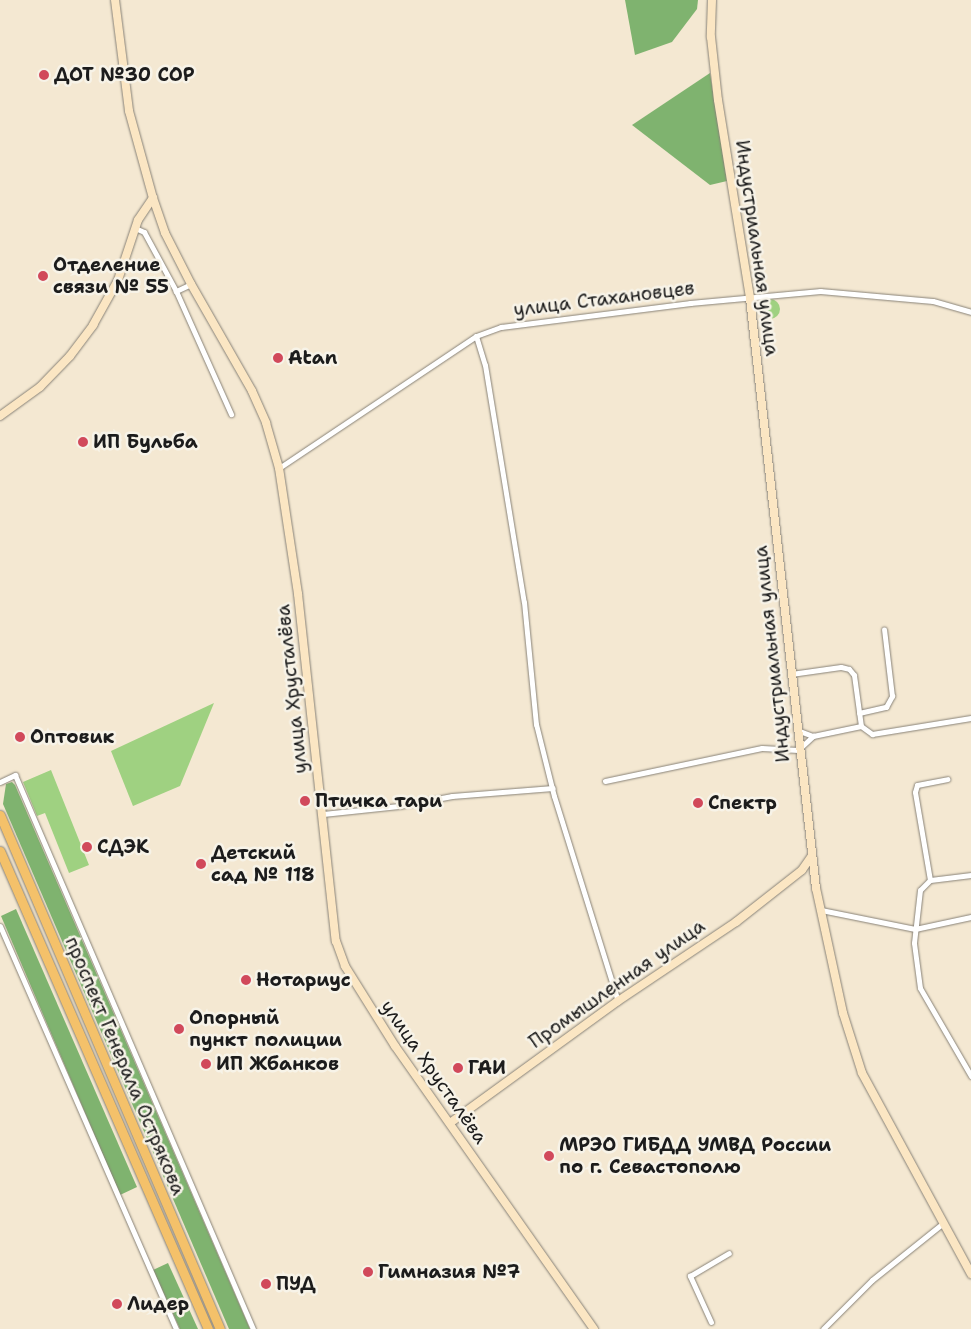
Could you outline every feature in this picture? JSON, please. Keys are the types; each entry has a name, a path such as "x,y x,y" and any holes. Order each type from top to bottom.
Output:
{"main road":[{"name":"улица Хрусталёва","path":"115,0 129,111 153,198 165,233 191,284 252,391 266,423 279,468 286,503 336,941 344,966 450,1123 594,1329"},
{"name":"Индустриальная улица","path":"712,0 711,38 718,100 750,298 798,750 816,888 852,1049 888,1124 971,1274"},
{"path":"0,416 40,387 70,356 93,325 118,280 144,206 153,198"},
{"name":"проспект Генерала Острякова","path":"0,815 220,1329"},
{"name":"проспект Генерала Острякова","path":"0,851 208,1329"},
{"name":"Промышленная улица","path":"450,1123 618,1001 736,922 802,870 811,857"},
{"path":"802,870 811,877 816,888"}],"street":[{"path":"135,228 144,232 176,291 232,414"},
{"path":"176,291 191,284"},
{"name":"улица Стахановцев","path":"279,468 476,336 501,327 820,291 932,301 971,312"},
{"path":"476,336 485,365 524,602 536,724 553,788 618,1001"},
{"path":"859,713 886,707 892,696 884,629"},
{"path":"791,674 841,667 849,670 854,675 861,726 868,733 877,734 971,718"},
{"path":"796,730 813,736 861,726"},
{"path":"605,781 762,748 798,750 813,736"},
{"path":"0,782 15,775 253,1329"},
{"path":"930,880 915,792 917,785 947,779"},
{"path":"323,814 399,806 452,796 553,788"},
{"path":"971,875 930,880 920,890 915,929 920,988 971,1076"},
{"path":"821,910 915,929 971,918"},
{"path":"0,926 176,1329"},
{"path":"824,1329 872,1280 942,1224"},
{"path":"711,1322 690,1276 729,1253"}],"green space":[{"path":"625,0 698,0 697,9 672,42 635,55"},
{"path":"710,73 727,181 710,185 632,125"},
{"path":"770,299 777,302 780,309 777,316 770,319 763,316 760,309 763,302"},
{"path":"214,703 180,786 133,806 111,751"},
{"path":"51,770 89,865 69,873 45,813 37,816 23,782"},
{"path":"12,782 15,785 250,1329 229,1329 3,804 6,784"},
{"path":"16,909 137,1187 120,1195 1,916"},
{"path":"168,1263 198,1329 180,1329 153,1270"}],"place":[{"name":"ДОТ №30 СОР","path":"44,75"},
{"name":"Отделение связи № 55","path":"43,276"},
{"name":"Atan","path":"278,358"},
{"name":"ИП Бульба","path":"83,442"},
{"name":"Оптовик","path":"20,737"},
{"name":"Птичка тари","path":"305,801"},
{"name":"Спектр","path":"698,803"},
{"name":"СДЭК","path":"87,847"},
{"name":"Детский сад № 118","path":"201,864"},
{"name":"Нотариус","path":"246,980"},
{"name":"Опорный пункт полиции","path":"179,1029"},
{"name":"ИП Жбанков","path":"206,1064"},
{"name":"ГАИ","path":"458,1068"},
{"name":"МРЭО ГИБДД УМВД России по г. Севастополю","path":"549,1156"},
{"name":"Гимназия №7","path":"368,1272"},
{"name":"ПУД","path":"266,1284"},
{"name":"Лидер","path":"117,1304"}]}
